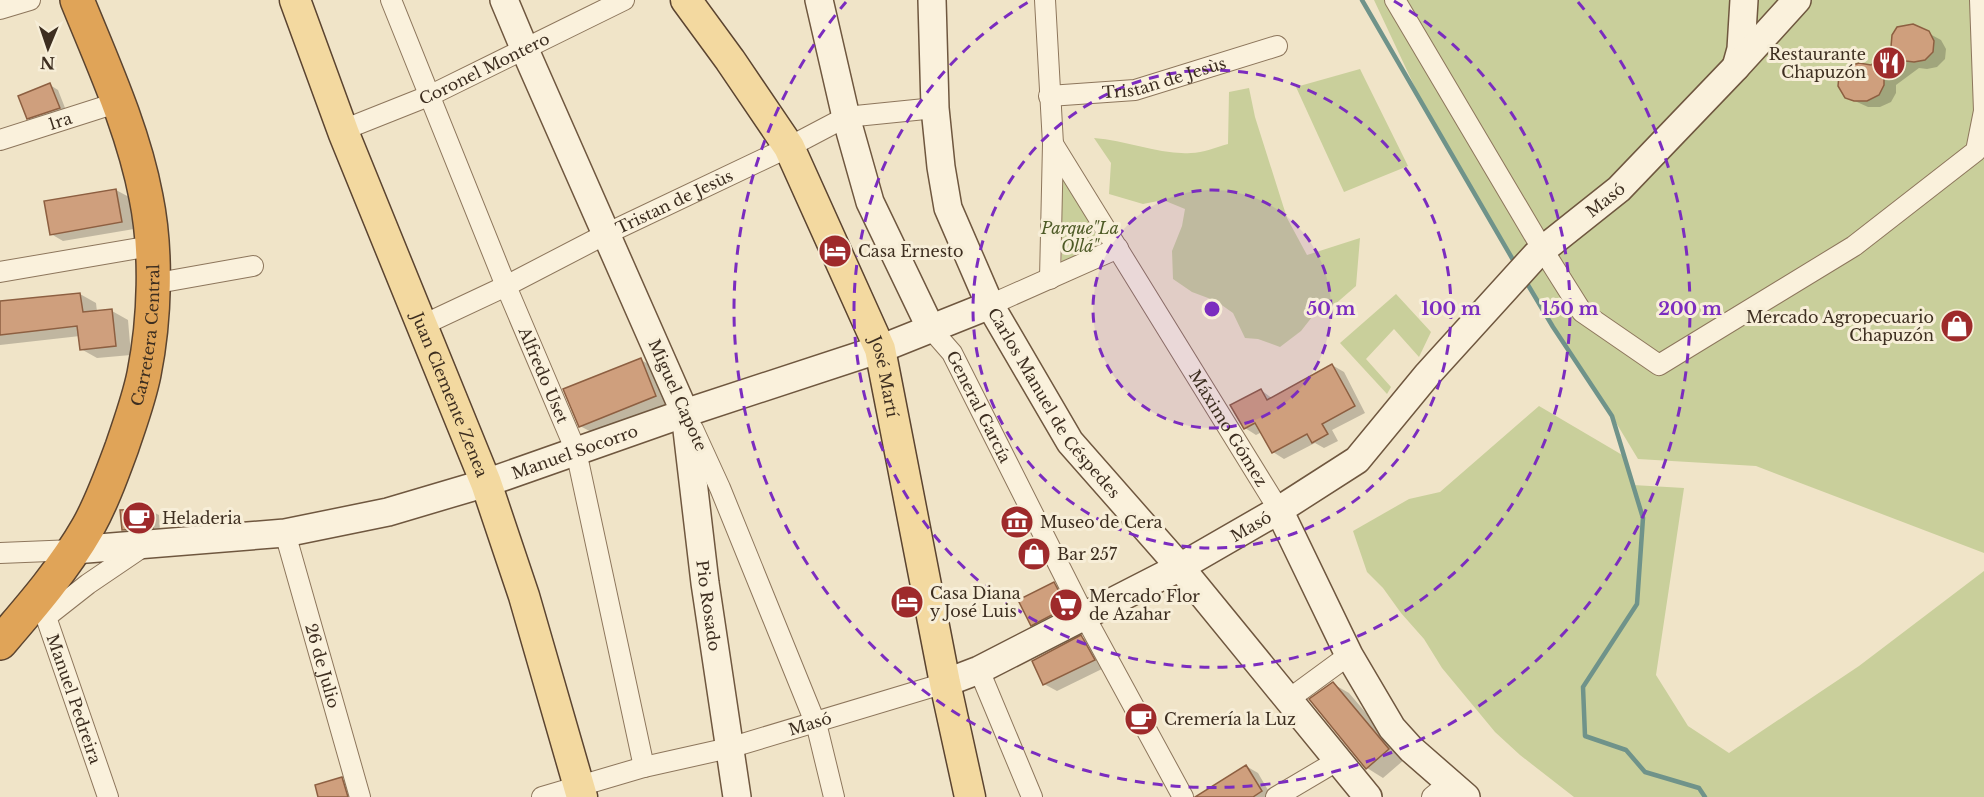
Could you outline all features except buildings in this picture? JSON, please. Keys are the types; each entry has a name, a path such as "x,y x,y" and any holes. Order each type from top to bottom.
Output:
{"highway":[{"name":"Carretera Central","path":"19,624 74,550 103,497 134,410 144,376 149,345 152,284 146,197 119,102 77,0"}],"main road":[{"name":"Juan Clemente Zenea","path":"296,0 343,130 486,483 524,596 580,792"},
{"name":"José Martí","path":"686,0 789,147 880,349 945,683 970,797"}],"street":[{"path":"0,9 30,0"},
{"name":"Alfredo Uset","path":"391,0 506,286 576,451 644,767"},
{"name":"Miguel Capote","path":"504,0 720,488 814,721 834,797"},
{"name":"Coronel Montero","path":"343,130 431,95 624,0"},
{"name":"General García","path":"819,0 846,117 870,202 931,329 952,353 1084,615 1183,797"},
{"name":"Carlos Manuel de Céspedes","path":"932,0 935,108 948,208 990,305 1070,442 1180,567 1368,797"},
{"name":"Máximo Gómez","path":"1045,0 1053,144 1050,279"},
{"path":"1395,0 1540,253 1582,312 1659,365 1854,246 1976,151 1984,111 1980,0"},
{"path":"1736,67 1741,49 1743,0"},
{"name":"Masó","path":"542,797 580,792 644,767 729,748 945,683 979,670 1180,567 1279,510 1357,460 1427,375 1514,280 1540,253 1619,189 1797,0"},
{"name":"Tristan de Jesùs","path":"1049,96 1135,90 1277,46"},
{"name":"1ra","path":"0,140 119,102"},
{"name":"Tristan de Jesùs","path":"423,325 846,117 935,108"},
{"name":"Máximo Gómez","path":"1053,144 1279,510 1349,655 1392,728 1449,792"},
{"path":"0,272 151,246"},
{"path":"990,305 1118,249"},
{"path":"152,284 254,266"},
{"name":"Manuel Socorro","path":"74,550 285,533 388,512 486,483 685,413 880,349 990,305"},
{"name":"Pio Rosado","path":"685,413 705,583 737,797"},
{"name":"26 de Julio","path":"285,533 360,797"},
{"path":"19,624 88,584 149,543"},
{"path":"0,553 74,550"},
{"name":"Manuel Pedreira","path":"19,624 108,797"},
{"path":"1288,699 1349,655"},
{"path":"979,670 1032,797"},
{"path":"1276,797 1337,761"}],"green space":[{"path":"1374,0 1984,0 1984,553 1756,466 1638,459 1553,327 1426,111"},
{"path":"1360,69 1408,166 1344,192 1296,87"},
{"path":"1249,88 1255,117 1287,218 1307,255 1360,238 1356,286 1333,306 1312,317 1301,331 1280,347 1258,339 1245,338 1233,313 1216,301 1192,292 1173,279 1172,251 1182,226 1185,209 1163,200 1143,204 1109,194 1111,163 1094,138 1179,153 1200,152 1228,144 1229,92"},
{"name":"Parque\"La Ollá\"","path":"1059,168 1108,247 1062,265"},
{"path":"1396,294 1431,332 1419,357 1394,329 1366,359 1391,387 1387,394 1340,343"},
{"path":"1539,406 1624,456 1633,485 1684,488 1656,675 1688,726 1729,753 1859,666 1984,571 1984,797 1574,797 1520,755 1495,732 1442,668 1424,639 1383,588 1367,572 1353,531 1409,499 1440,492"}],"waterway":[{"path":"1362,0 1516,265"},
{"path":"1525,280 1612,416 1643,518 1637,604 1583,687 1585,736 1626,750 1645,772 1699,788 1705,797"}],"place":[{"name":"Restaurante Chapuzón","path":"1889,63"},
{"name":"Casa Ernesto","path":"835,251"},
{"name":"Mercado Agropecuario Chapuzón","path":"1957,326"},
{"name":"Heladeria","path":"139,518"},
{"name":"Museo de Cera","path":"1017,522"},
{"name":"Bar 257","path":"1034,554"},
{"name":"Casa Diana y José Luis","path":"907,602"},
{"name":"Mercado Flor de Azahar","path":"1066,605"},
{"name":"Cremería la Luz","path":"1141,719"}]}
